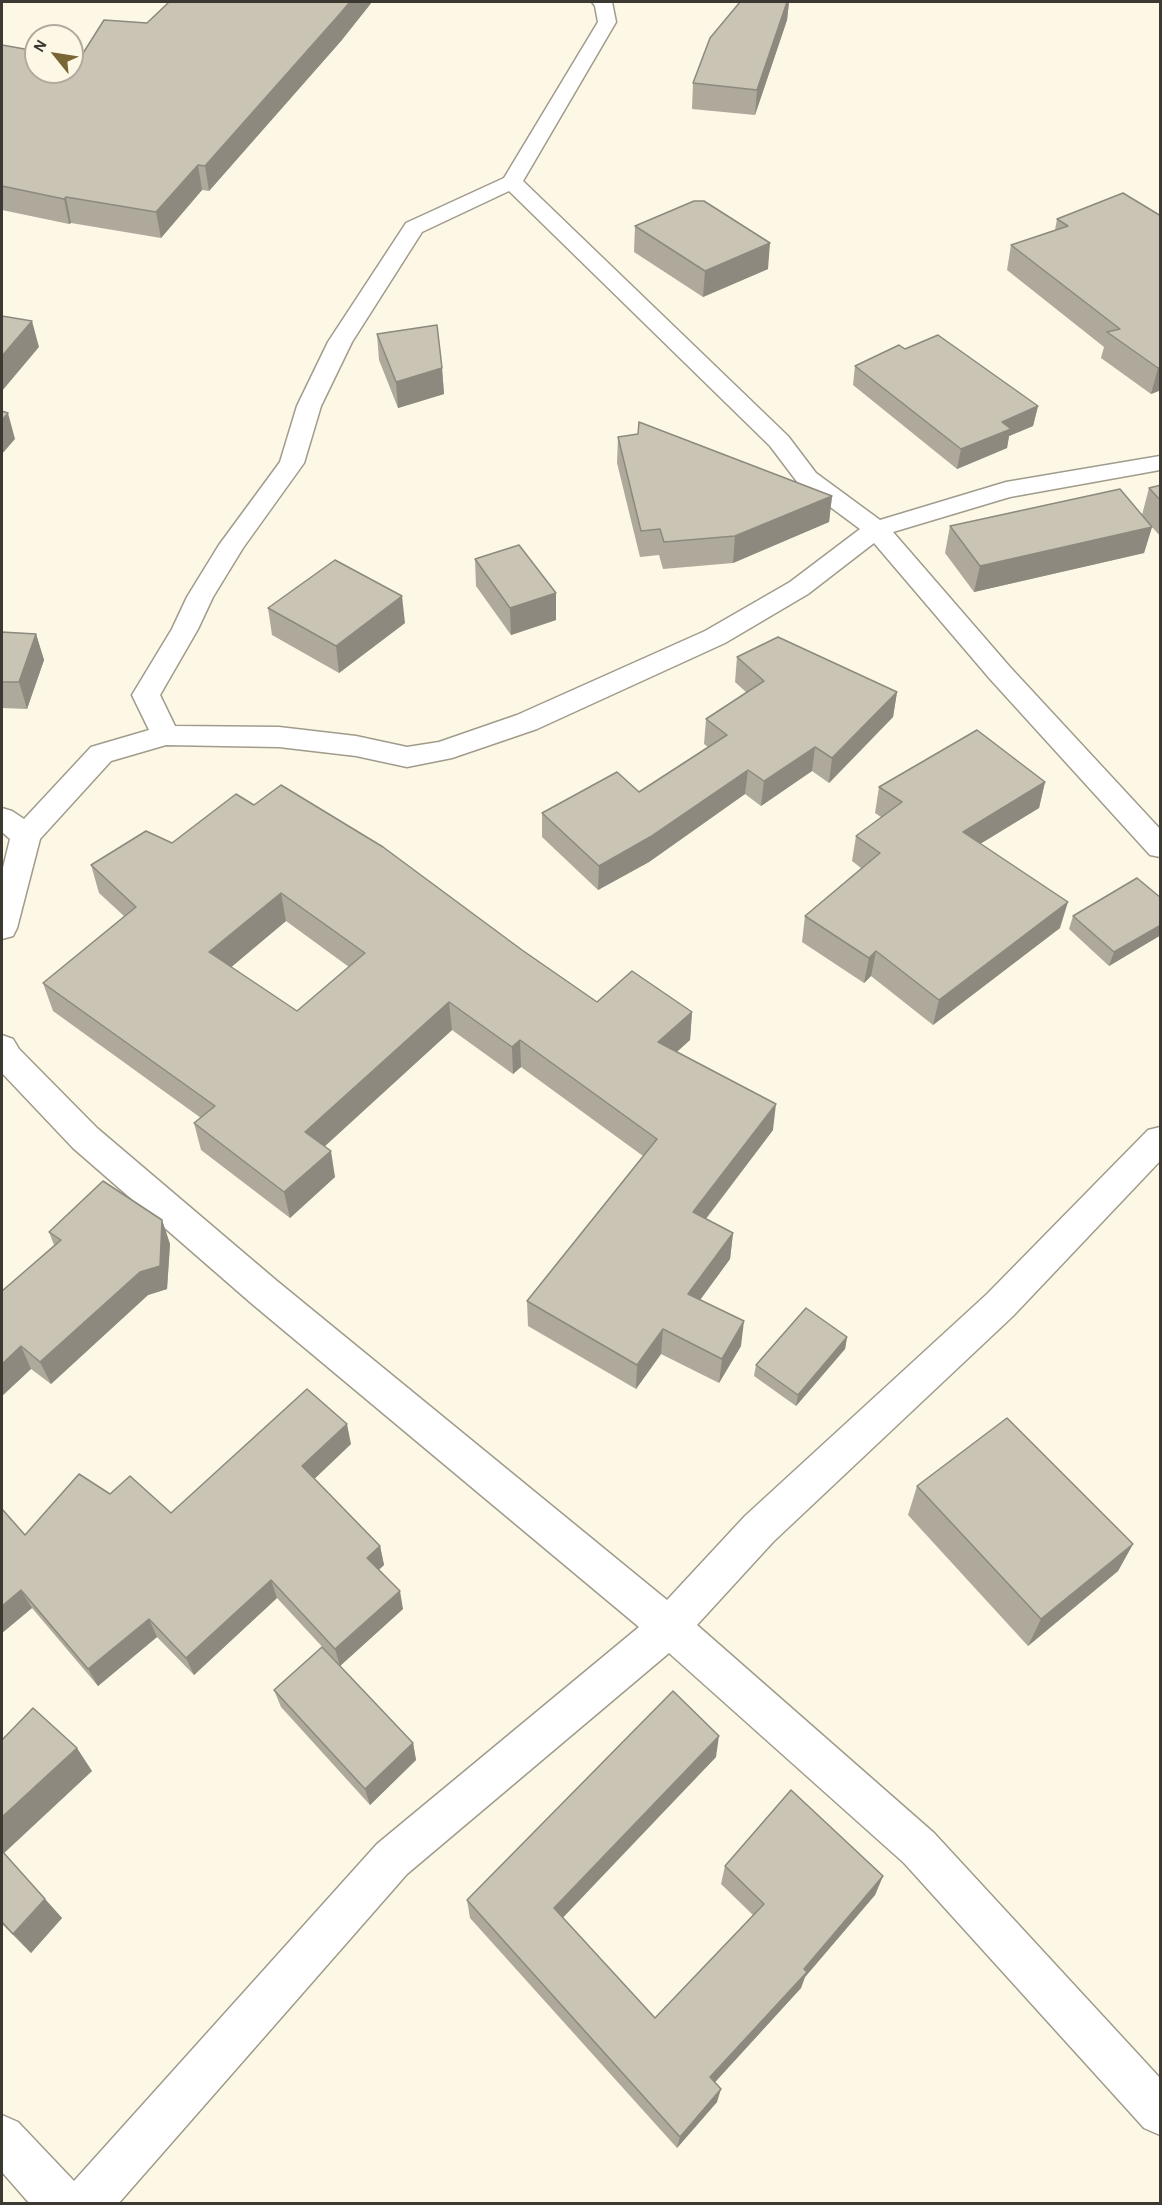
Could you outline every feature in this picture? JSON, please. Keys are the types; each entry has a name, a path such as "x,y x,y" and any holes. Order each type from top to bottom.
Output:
{"street":[{"path":"165,735 146,695 216,571 292,463 309,406 340,342 414,228 512,182 607,22 604,4 601,2"},
{"path":"512,182 779,441 807,478 876,529 1000,673 1161,847"},
{"path":"2,928 26,835 101,754 165,735 279,737 356,746 407,757 442,751 526,722 715,637 799,588 876,529 1006,490 1161,463"},
{"path":"2,818 26,835"},
{"path":"2,1048 5,1056 86,1138 264,1292 669,1627 919,1848 1160,2111"},
{"path":"86,2204 392,1859 669,1627 759,1529 1000,1305 1161,1140"},
{"path":"2,2138 63,2204"}],"building":[{"path":"169,2 350,2 205,166 198,165 156,212 66,197 64,199 2,186 2,45 24,49 24,84 84,84 84,52 104,20 147,23"},
{"path":"740,2 787,2 757,90 693,83 710,38"},
{"path":"1123,193 1161,216 1161,367 1158,368 1107,332 1120,329 1011,245 1068,226 1057,219"},
{"path":"694,201 704,201 770,243 705,271 635,226"},
{"path":"2,316 32,321 2,356"},
{"path":"437,325 442,368 396,382 377,334"},
{"path":"938,335 1038,406 1002,422 1011,429 961,449 855,366 899,345 905,349"},
{"path":"2,411 8,413 2,420"},
{"path":"639,422 832,496 735,536 664,542 660,529 641,531 618,437 638,434"},
{"path":"1161,485 1161,501 1149,488"},
{"path":"1120,489 1152,527 980,566 950,526"},
{"path":"519,545 556,593 510,608 475,559"},
{"path":"335,560 402,596 336,646 268,608"},
{"path":"2,632 36,634 19,682 2,682"},
{"path":"778,637 897,692 832,758 815,747 764,781 748,770 650,837 599,866 542,813 617,772 639,792 727,735 706,719 764,681 737,657"},
{"path":"977,730 1045,782 963,832 1068,902 939,1000 876,951 869,958 805,916 880,853 856,836 902,802 879,787"},
{"path":"281,785 383,847 522,950 597,1002 632,971 692,1012 658,1042 776,1104 693,1212 733,1233 688,1294 744,1321 722,1359 663,1329 637,1365 527,1301 657,1139 520,1040 512,1047 449,1002 305,1132 331,1151 284,1192 194,1123 215,1106 43,983 136,907 91,865 146,831 172,843 236,794 254,805","holes":["281,893 365,953 297,1011 209,952"]},
{"path":"1137,878 1161,898 1161,925 1114,952 1073,916"},
{"path":"103,1181 162,1220 160,1266 140,1272 40,1362 21,1346 2,1364 2,1291 61,1240 49,1232"},
{"path":"806,1308 847,1337 798,1395 756,1365"},
{"path":"307,1389 347,1424 302,1466 380,1546 367,1558 400,1591 335,1649 271,1580 186,1658 149,1619 88,1669 21,1590 2,1606 2,1509 25,1535 79,1474 110,1494 130,1476 171,1513"},
{"path":"1007,1418 1133,1544 1041,1619 917,1486"},
{"path":"322,1647 413,1743 365,1789 274,1690"},
{"path":"673,1691 719,1736 554,1908 655,2018 764,1904 725,1866 791,1790 883,1876 804,1969 807,1972 710,2077 721,2089 680,2137 467,1900"},
{"path":"33,1708 77,1748 2,1817 2,1740"},
{"path":"2,1851 45,1899 13,1934 2,1922"}]}
